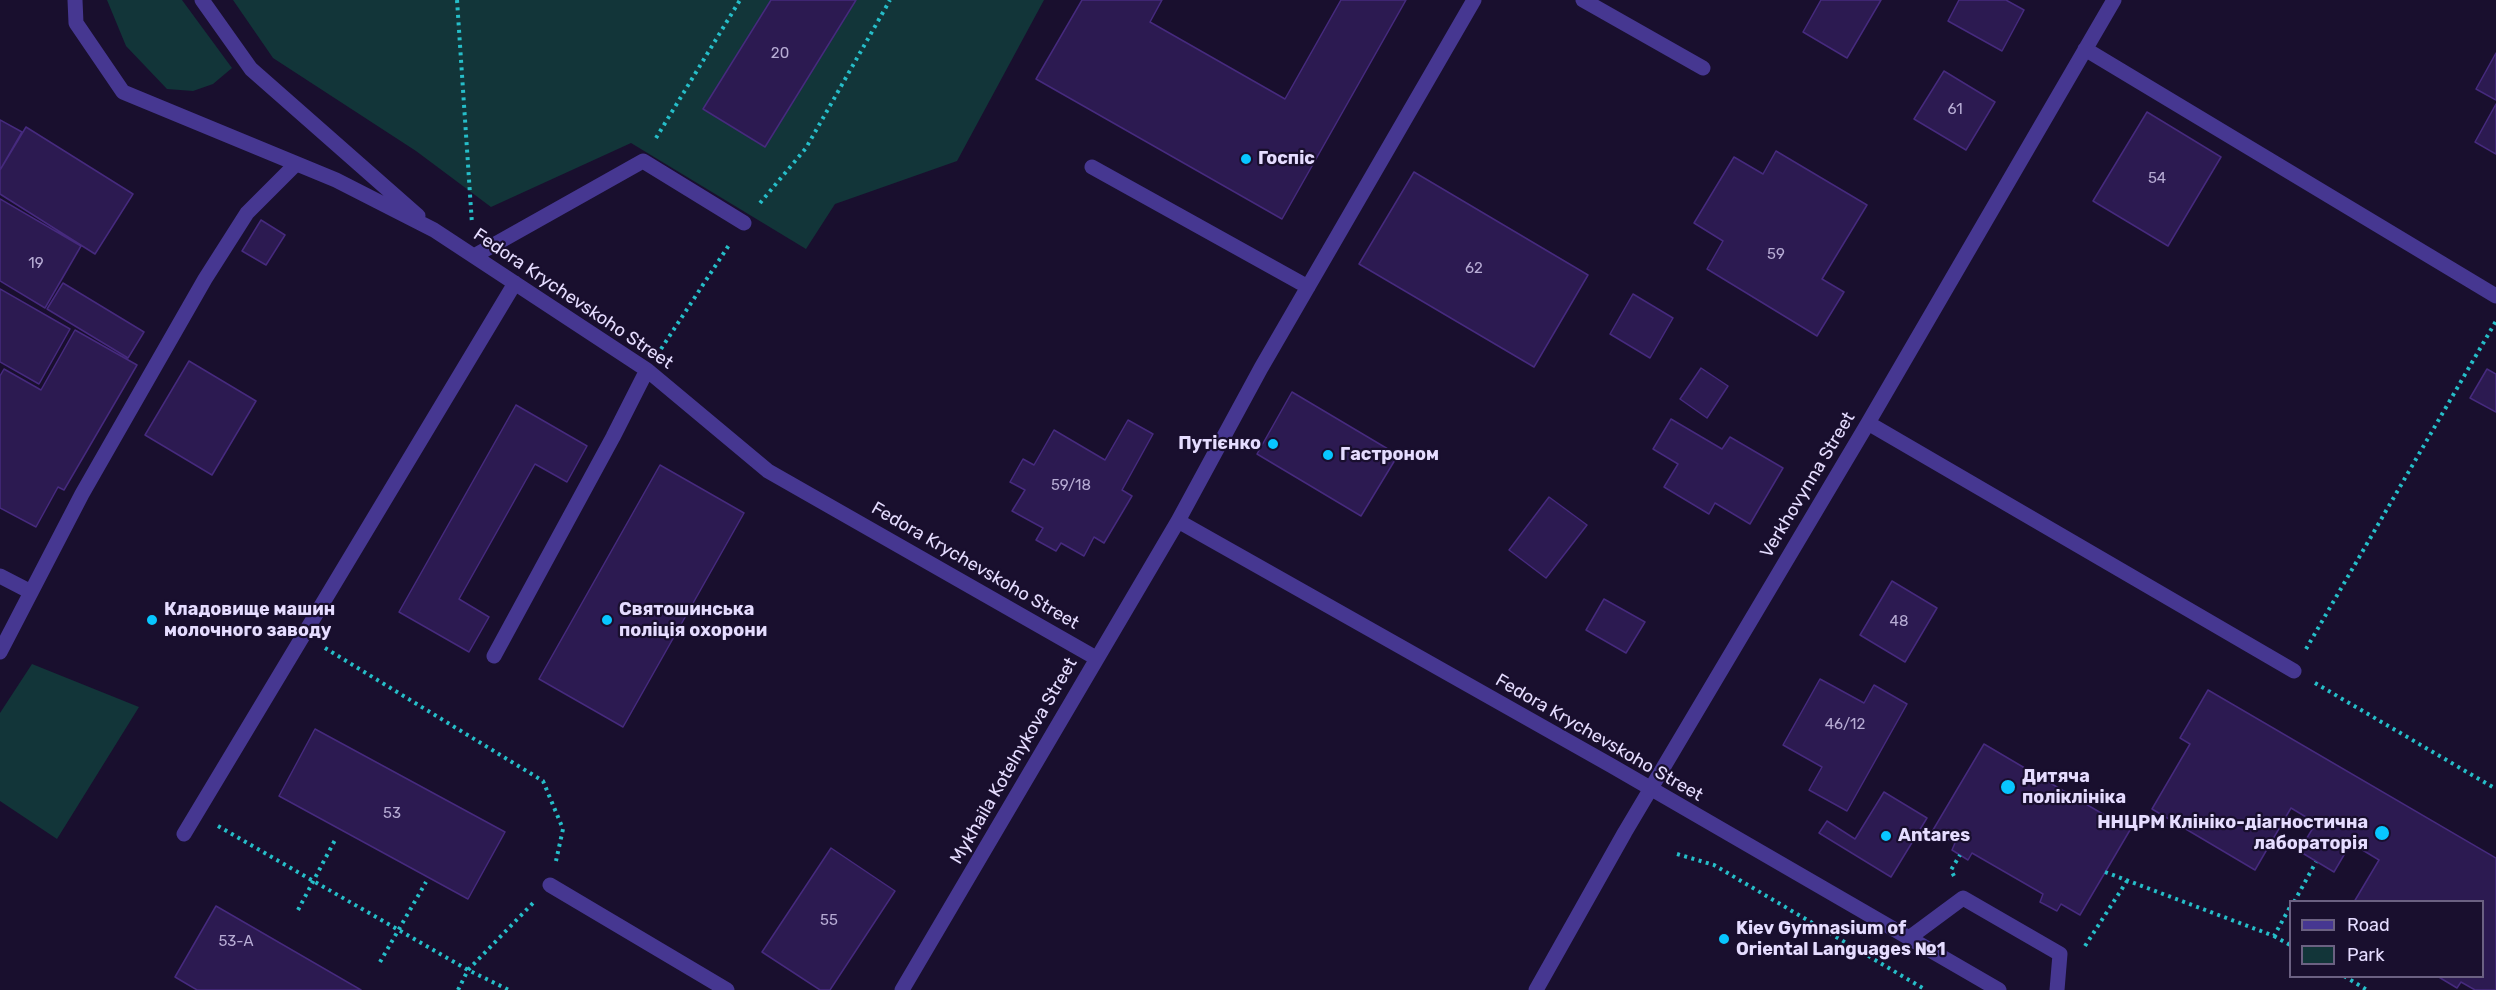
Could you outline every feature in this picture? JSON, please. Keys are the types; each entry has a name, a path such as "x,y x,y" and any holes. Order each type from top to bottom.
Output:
{"street":[{"name":"Fedora Krychevskoho Street","path":"75,0 76,23 123,92 336,180 434,230 647,370 768,471 1096,658"},
{"path":"202,0 251,69 434,230"},
{"name":"Mykhaila Kotelnykova Street","path":"902,990 1178,521 1261,368 1474,0"},
{"path":"1583,0 1703,68"},
{"name":"Verkhovynna Street","path":"1536,990 1650,790 1868,423 2114,0"},
{"path":"2085,49 2496,296"},
{"path":"474,256 643,161 744,223"},
{"path":"0,652 82,494 200,287 246,213 296,164"},
{"path":"1092,167 1308,287"},
{"path":"184,834 515,283"},
{"path":"494,656 647,370"},
{"path":"1868,423 2294,671"},
{"name":"Fedora Krychevskoho Street","path":"1178,521 1999,990"},
{"path":"0,576 31,592"},
{"path":"550,885 728,990"},
{"path":"1909,938 1963,898 2060,954 2057,986"}],"path":[{"path":"457,0 474,256"},
{"path":"643,161 740,0"},
{"path":"647,370 744,223 806,148 890,0"},
{"path":"2496,321 2294,671 2496,789"},
{"path":"303,635 543,781 563,829 550,885 468,970 458,990"},
{"path":"197,813 468,970 509,990"},
{"path":"298,910 335,840"},
{"path":"1677,854 1714,865 1926,990"},
{"path":"2295,900 2316,862"},
{"path":"2105,872 2274,936 2289,944"},
{"path":"2057,986 2127,881"},
{"path":"380,962 426,882"},
{"path":"2274,936 2289,909"},
{"path":"2346,978 2367,990"}],"green space":[{"path":"107,0 182,0 232,68 213,84 193,91 167,89 126,46"},
{"path":"233,0 1044,0 957,161 835,204 806,249 631,143 491,207 416,151 273,58"},
{"path":"32,664 139,707 57,839 0,801 0,713"}],"building":[{"path":"771,0 856,0 765,147 703,109"},
{"name":"Госпіс","path":"1082,0 1162,0 1150,22 1285,99 1341,0 1406,0 1282,219 1036,79"},
{"path":"1821,0 1881,0 1847,58 1803,32"},
{"path":"1959,0 2006,0 2024,10 2002,51 1948,21"},
{"path":"2496,53 2496,100 2476,89"},
{"path":"1944,71 1995,102 1966,150 1914,119"},
{"path":"2496,104 2496,154 2475,142"},
{"path":"2147,112 2221,157 2168,246 2093,201"},
{"path":"0,120 22,132 0,170"},
{"path":"26,127 133,194 95,254 0,194 0,170"},
{"path":"1776,151 1867,205 1822,279 1844,292 1817,336 1707,269 1723,241 1694,223 1734,157 1763,174"},
{"path":"1414,172 1588,275 1534,367 1359,264"},
{"path":"0,199 81,246 45,308 0,281"},
{"path":"261,220 285,235 266,265 242,251"},
{"path":"63,283 144,332 128,358 47,309"},
{"path":"0,289 70,329 39,384 0,362"},
{"path":"1633,294 1673,318 1650,358 1610,334"},
{"path":"75,330 137,365 64,490 58,487 36,527 0,508 0,376 4,369 41,390"},
{"path":"189,361 256,401 212,475 145,435"},
{"path":"1701,368 1728,386 1707,418 1680,399"},
{"path":"2487,369 2496,374 2496,412 2470,398"},
{"name":"Гастроном","path":"1292,392 1398,455 1361,516 1257,454"},
{"path":"516,405 587,446 567,482 535,464 459,599 489,617 469,652 399,612"},
{"path":"1671,419 1722,449 1730,437 1783,468 1750,524 1715,503 1709,514 1664,487 1678,464 1653,449"},
{"path":"1128,420 1153,434 1122,490 1132,496 1104,543 1094,537 1084,556 1061,543 1056,551 1036,540 1043,528 1012,511 1025,490 1010,482 1023,459 1034,465 1054,430 1105,460"},
{"path":"660,465 744,513 623,727 539,679"},
{"path":"1549,497 1587,525 1546,578 1509,550"},
{"path":"1892,581 1937,608 1905,662 1860,635"},
{"path":"1604,599 1645,622 1626,653 1586,630"},
{"path":"1820,679 1864,703 1874,685 1907,704 1847,811 1809,790 1822,767 1783,745"},
{"name":"ННЦРМ Клініко-діагностична лабораторія","path":"2208,690 2496,858 2496,990 2475,990 2461,982 2457,988 2440,978 2484,978 2484,900 2355,900 2379,860 2351,843 2334,872 2299,851 2316,823 2291,808 2255,870 2152,809 2190,744 2180,738"},
{"path":"315,729 505,832 468,899 279,796"},
{"name":"Дитяча поліклініка","path":"1984,744 2130,830 2080,915 2061,904 2057,911 2040,902 2043,894 1972,853 1968,860 1952,850 1955,843 1933,830"},
{"name":"Antares","path":"1884,792 1927,818 1891,877 1819,833 1827,821 1855,839"},
{"path":"831,848 895,891 830,990 820,990 762,952"},
{"path":"216,906 361,990 197,990 175,977"}],"place":[{"name":"Госпіс","path":"1246,159"},
{"name":"Путієнко","path":"1273,444"},
{"name":"Гастроном","path":"1328,455"},
{"name":"Кладовище машин молочного заводу","path":"152,620"},
{"name":"Святошинська поліція охорони","path":"607,620"},
{"name":"Дитяча поліклініка","path":"2008,787"},
{"name":"ННЦРМ Клініко-діагностична лабораторія","path":"2382,833"},
{"name":"Antares","path":"1886,836"},
{"name":"Kiev Gymnasium of Oriental Languages №1","path":"1724,939"}]}
